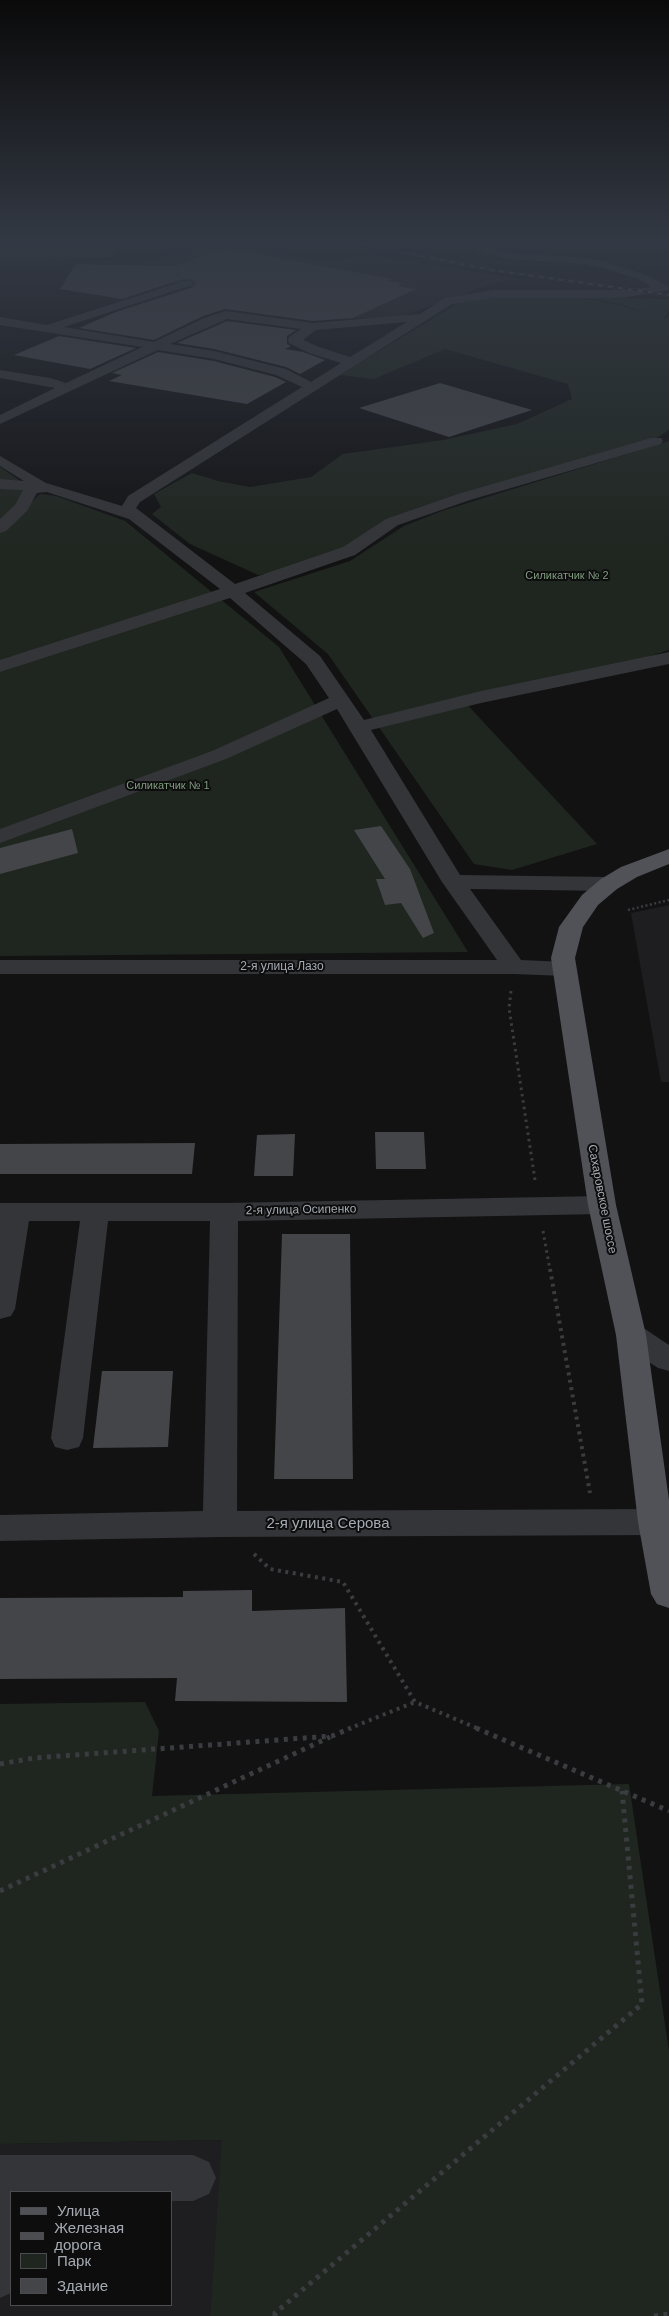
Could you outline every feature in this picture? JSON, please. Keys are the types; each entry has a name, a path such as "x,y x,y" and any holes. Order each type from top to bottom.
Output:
{"main road":[{"name":"Сахаровское шоссе","path":"669,856 640,867 609,884 582,909 571,927 564,948 564,969 602,1205 631,1335 655,1522 669,1594"}],"street":[{"path":"0,420 151,349"},
{"path":"168,349 250,363 296,378 312,387"},
{"path":"312,349 352,362"},
{"path":"372,349 134,499 128,509 234,591 313,660 359,727 453,882 514,967"},
{"path":"0,374 50,382 67,388"},
{"path":"0,666 234,591 350,551 392,522 464,497 656,441"},
{"path":"0,460 44,487"},
{"path":"0,484 44,487 135,516"},
{"path":"0,528 21,508 31,490 44,487"},
{"path":"359,727 481,697 669,658"},
{"path":"0,836 219,755 340,700"},
{"path":"453,882 609,884"},
{"name":"2-я улица Лазо","path":"0,967 514,967 564,969"},
{"name":"2-я улица Осипенко","path":"8,1212 224,1212 602,1205"},
{"path":"0,1309 8,1212"},
{"path":"67,1438 95,1212"},
{"path":"220,1524 224,1212"},
{"path":"631,1335 669,1360"},
{"name":"2-я улица Серова","path":"0,1528 220,1524 655,1522"},
{"path":"0,2274 5,2178 193,2178"}],"path":[{"path":"628,910 669,900"},
{"path":"514,967 509,1008 539,1206 595,1523"},
{"path":"220,1524 270,1569 343,1582 415,1702 669,1811"},
{"path":"0,1891 332,1736 415,1702"},
{"path":"0,1764 34,1758 332,1736"},
{"path":"274,2316 275,2313 642,2004 622,1791"},
{"path":"654,2316 669,2314"}],"shaded area":[{"path":"669,905 669,1082 661,1082 631,913"},
{"path":"223,2140 210,2316 0,2316 0,2144"}],"green space":[{"path":"382,349 445,349 374,379 340,375"},
{"path":"445,349 669,349 669,430 655,439 392,522 349,551 293,571 258,575 190,544 152,514 161,507 154,494 192,473 218,481 250,487 311,477 343,454 443,440 517,424 572,399 568,384"},
{"name":"Силикатчик № 2","path":"669,441 669,650 622,665 461,698 597,844 512,870 474,864 328,654 254,592 350,561 404,526 442,511"},
{"path":"0,467 35,491 0,523"},
{"name":"Силикатчик № 1","path":"40,494 56,496 125,521 279,647 468,952 0,956 0,533"},
{"path":"145,1702 159,1731 152,1796 629,1784 669,2051 669,2316 210,2316 222,2140 0,2144 0,1704"}],"building":[{"path":"28,349 134,349 90,369 14,355"},
{"path":"214,349 285,349 303,352 325,360 300,374 286,367"},
{"path":"158,352 214,361 275,377 286,382 247,404 109,381 122,375 112,373"},
{"path":"440,383 532,410 449,437 359,408"},
{"path":"381,826 410,869 434,933 423,938 401,903 385,905 376,879 385,879 354,830"},
{"path":"72,829 78,853 0,874 0,848"},
{"path":"375,1132 424,1132 426,1169 376,1169"},
{"path":"295,1134 293,1176 254,1176 257,1135"},
{"path":"195,1143 192,1174 0,1174 0,1144"},
{"path":"282,1234 350,1234 353,1479 274,1479"},
{"path":"102,1371 173,1371 168,1447 93,1448"},
{"path":"252,1590 252,1611 345,1608 347,1702 175,1701 177,1678 0,1679 0,1598 183,1597 183,1591"}]}
